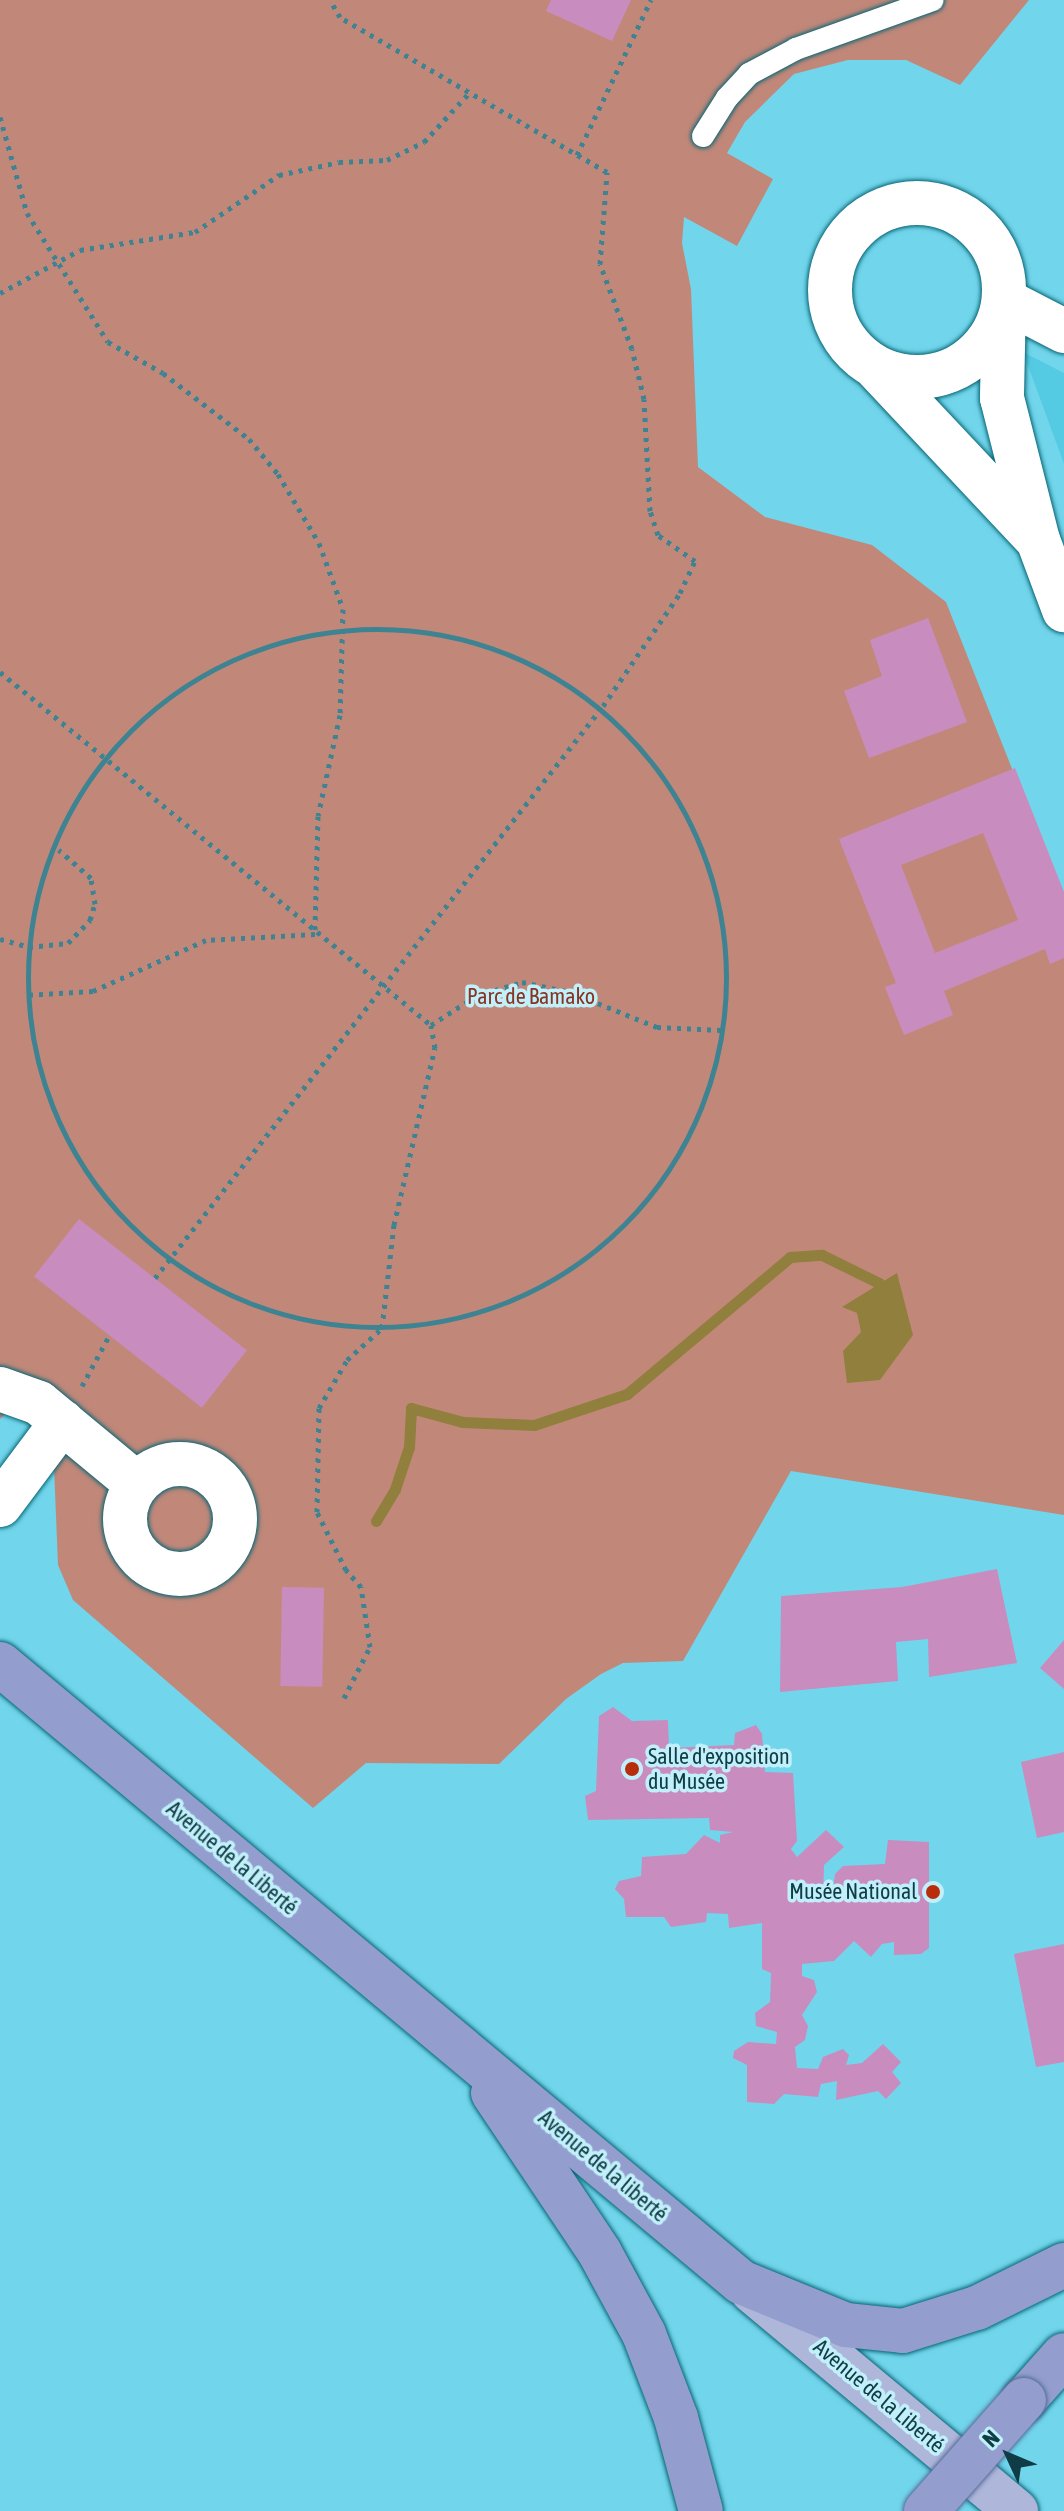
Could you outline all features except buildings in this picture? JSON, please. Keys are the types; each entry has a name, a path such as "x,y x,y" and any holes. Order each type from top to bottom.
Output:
{"highway":[{"name":"Avenue de la Liberté","path":"0,1664 464,2052"},
{"name":"Avenue de la liberté","path":"464,2052 741,2282 846,2325 903,2331 977,2308 1064,2265"},
{"path":"464,2052 600,2253 644,2334 676,2418 701,2511"},
{"path":"926,2511 1064,2355"}],"main road":[{"name":"Avenue de la Liberté","path":"741,2282 1016,2511"}],"street":[{"path":"1038,540 877,369 855,354 840,333 830,294 836,256 850,233 870,216 894,205 920,202 969,219 987,237 999,260 1004,300 1002,398 1038,540 1064,610"},
{"path":"1004,300 1064,331"},
{"path":"877,369 909,378 942,374 972,358 993,332 1004,300"},
{"path":"0,1389 39,1403 137,1484"},
{"path":"0,1505 62,1422"}],"lane":[{"path":"703,136 727,98 749,74 796,49 933,0"}],"path":[{"path":"155,1278 603,706 680,593 695,561 658,535 650,511 644,399 632,349 600,264 607,172 340,17 330,0"},
{"path":"577,155 651,0"},
{"path":"0,293 80,250 195,232 279,175 339,162 387,160 424,142 470,92"},
{"path":"0,117 27,213 108,342 163,373 249,439 278,474 319,543 343,609 340,715 318,816 315,934"},
{"path":"401,629 480,644 546,671 603,706 649,751 694,823 718,902 726,981 721,1030 702,1106 635,1214 590,1256 498,1307 400,1329 303,1323 215,1293 167,1263 81,1172 39,1080 25,995 29,928 86,782 104,760 168,698 237,658 311,635 342,634 401,629"},
{"path":"0,672 315,934 431,1025 435,1048 394,1225 382,1328 347,1360 319,1408 314,1453 317,1512 346,1570 361,1587 370,1647 344,1698"},
{"path":"0,939 29,947 68,943 90,920 95,904 91,878 59,850"},
{"path":"25,995 93,991 206,940 315,934"},
{"path":"431,1025 476,996 522,982 570,992 657,1027 721,1030"},
{"path":"62,1422 109,1336"}],"shaded area":[{"path":"1023,352 1064,373 1064,464"},
{"path":"897,1273 913,1335 880,1380 847,1383 843,1351 861,1332 857,1313 842,1307"}],"green space":[{"name":"Parc de Bamako","path":"0,0 1029,0 960,85 906,60 848,60 794,74 745,122 727,153 773,179 737,246 684,217 682,243 691,289 698,467 765,517 872,545 946,602 1064,900 1064,1515 791,1471 683,1661 623,1663 601,1674 566,1699 499,1764 366,1763 313,1808 73,1600 58,1565 53,1443 11,1409 0,1419"}],"waterway":[{"path":"376,1521 395,1489 409,1447 411,1408 463,1422 534,1425 627,1394 790,1257 822,1255 879,1283"}],"place":[{"name":"Salle d'exposition du Musée","path":"632,1769"},
{"name":"Musée National","path":"933,1892"}]}
